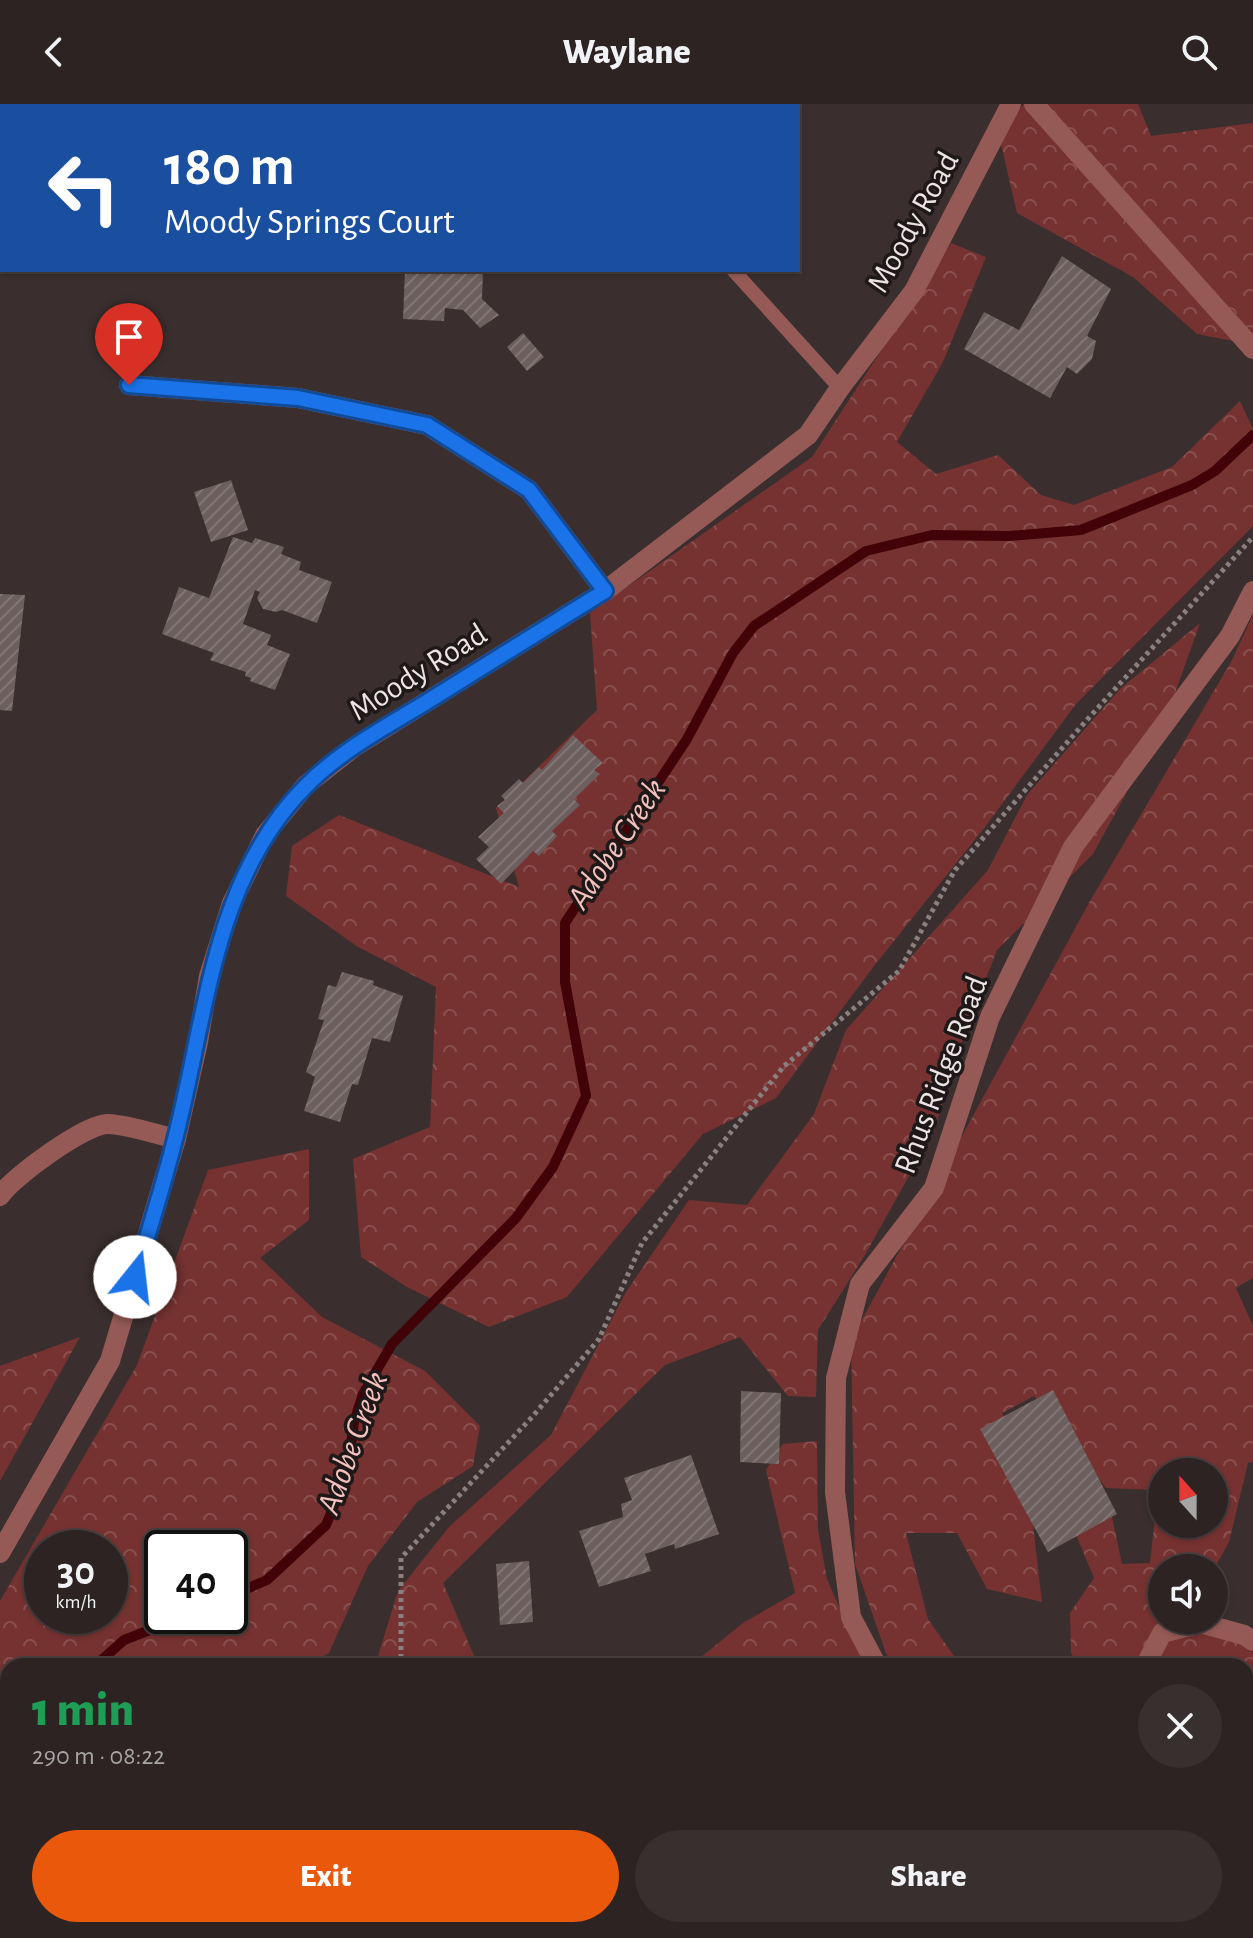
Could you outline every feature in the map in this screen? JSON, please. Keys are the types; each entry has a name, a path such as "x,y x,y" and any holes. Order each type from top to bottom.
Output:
{"street":[{"name":"Moody Road","path":"0,1553 110,1361 176,1139 209,976 232,903 265,835 306,785 354,747 605,591 808,435 914,291 1011,104"},
{"path":"1034,104 1253,349"},
{"path":"129,385 298,398 427,425 529,490 605,591"},
{"name":"Rhus Ridge Road","path":"873,1658 851,1617 835,1492 836,1378 860,1284 934,1188 990,1017 1073,847 1230,636 1253,591"},
{"path":"0,1196 8,1183 51,1151 105,1123 176,1139"},
{"path":"1149,1658 1162,1633 1201,1623 1244,1635 1253,1641"}],"lane":[{"path":"735,272 840,388"}],"path":[{"path":"401,1658 401,1558 532,1417 599,1339 642,1243 784,1066 899,971 955,870 1253,537"}],"green space":[{"path":"1024,104 1138,104 1151,136 1253,123 1253,345 1197,334 1133,277 1017,213 998,131"},
{"path":"951,243 986,257 943,362 897,442 936,474 998,455 1041,495 1074,505 1172,467 1240,401 1253,429 1253,526 1076,704 776,1098 703,1134 567,1297 489,1327 407,1287 361,1257 353,1159 430,1127 436,987 358,947 286,896 292,846 339,815 519,887 496,808 597,710 590,613 812,457"},
{"path":"1253,615 1253,1278 1236,1288 1253,1326 1253,1462 1248,1463 1229,1542 1222,1554 1151,1554 1153,1538 1228,1538 1228,1458 1148,1458 1148,1490 1106,1488 1034,1396 1002,1413 1027,1473 1042,1602 987,1589 957,1533 906,1533 928,1619 955,1658 889,1658 855,1564 851,1340 1090,901 1231,662"},
{"path":"1200,623 1164,724 1093,854 997,950 960,1047 934,1131 865,1255 818,1330 816,1397 788,1396 740,1337 665,1365 443,1583 477,1658 377,1658 398,1591 449,1527 551,1435 626,1292 689,1200 747,1205 814,1114 846,1030 988,870 1027,795 1120,689"},
{"path":"309,1149 309,1220 260,1258 322,1317 425,1371 480,1426 473,1466 417,1502 368,1566 329,1653 320,1658 0,1658 0,1601 24,1560 24,1634 128,1634 128,1530 41,1530 137,1365 208,1170"},
{"path":"80,1337 0,1481 0,1366"},
{"path":"817,1441 818,1530 827,1579 862,1658 700,1658 743,1623 795,1593 766,1470 783,1444"},
{"path":"1111,1512 1122,1564 1148,1563 1148,1634 1228,1634 1228,1628 1253,1653 1253,1658 1074,1658 1071,1653 1070,1613 1094,1578 1070,1520"}],"building":[{"path":"1062,256 1111,289 1087,336 1096,341 1092,359 1077,374 1067,367 1050,398 964,349 984,312 1019,330"},
{"path":"405,272 483,272 482,299 499,315 480,328 463,310 445,308 444,321 403,319"},
{"path":"523,333 544,357 527,371 507,347"},
{"path":"231,480 248,530 211,542 194,492"},
{"path":"233,537 252,543 255,538 284,547 281,554 301,562 299,570 332,582 317,623 282,610 263,609 257,598 260,592 255,590 243,624 271,635 267,645 290,654 275,690 250,681 251,678 245,676 246,672 210,660 214,653 162,634 179,587 209,598"},
{"path":"0,594 25,595 12,711 0,710"},
{"path":"573,735 603,763 594,770 600,774 574,799 580,805 552,831 557,836 539,856 533,851 501,884 476,859 489,847 478,837 504,813 497,806 505,800 501,796 519,779 523,783 539,767 542,770"},
{"path":"342,972 374,981 373,985 403,996 390,1042 372,1038 358,1085 352,1084 340,1122 304,1111 315,1077 306,1072 324,1020 318,1019 328,985 336,987"},
{"path":"1053,1390 1117,1514 1048,1552 980,1429"},
{"path":"741,1391 781,1393 779,1464 740,1462"},
{"path":"691,1455 719,1534 675,1549 674,1544 645,1554 651,1571 599,1587 579,1531 623,1517 621,1504 632,1500 624,1478"},
{"path":"529,1561 533,1622 500,1625 496,1564"}],"waterway":[{"name":"Adobe Creek","path":"248,1588 267,1580 326,1525 347,1474 354,1422 363,1394 392,1344 516,1218 553,1167 586,1096 565,982 565,923 687,739 733,653 754,626 866,551 932,535 1009,536 1081,530 1192,485 1215,471 1253,435"},
{"name":"Adobe Creek","path":"104,1658 124,1640 144,1632"}],"route":[{"path":"129,385 298,398 427,425 529,490 605,591 354,747 306,785 265,835 232,903 209,976 176,1139 135,1277"}]}
